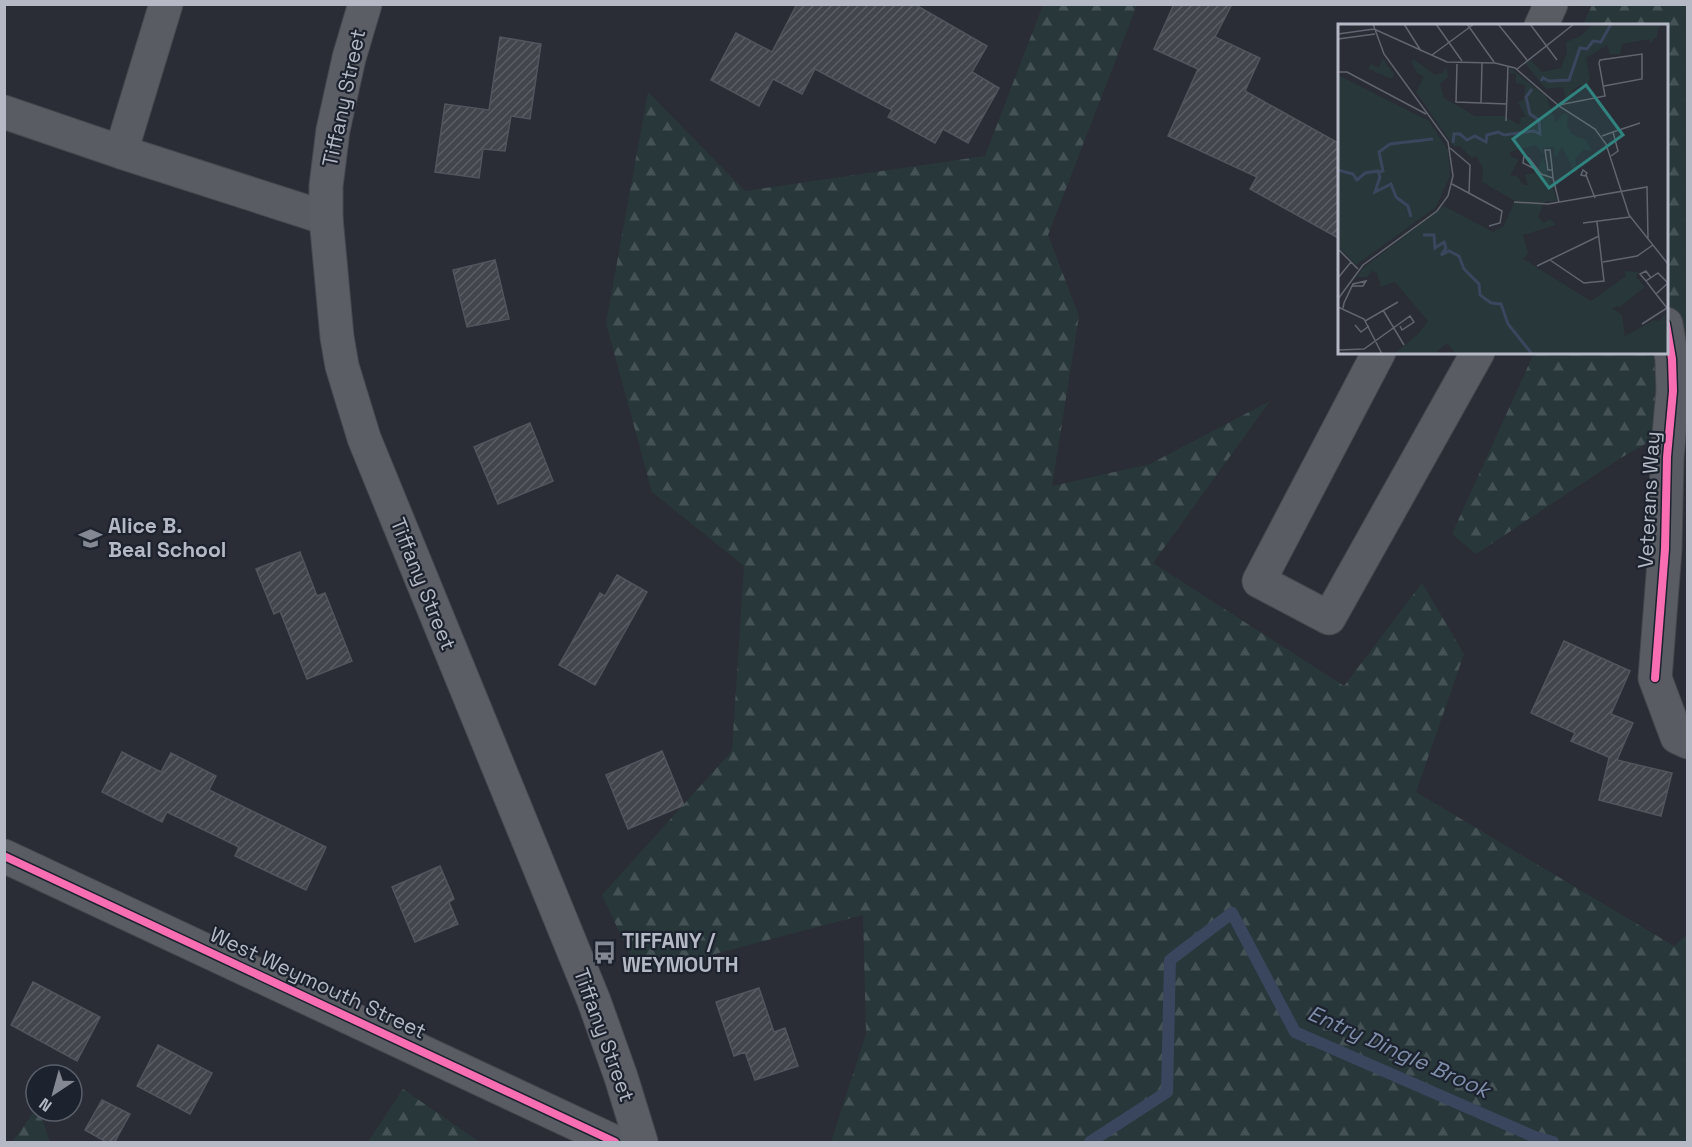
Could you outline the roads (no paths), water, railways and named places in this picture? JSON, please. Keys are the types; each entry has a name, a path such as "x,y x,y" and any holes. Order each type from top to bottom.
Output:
{"main road":[{"name":"Tiffany Street","path":"365,4 349,58 333,130 326,186 326,218 337,337 342,366 364,438 590,992 621,1077 641,1143"}],"street":[{"path":"121,152 166,4"},
{"path":"1542,24 1551,4"},
{"path":"4,112 326,218"},
{"name":"Veterans Way","path":"1668,336 1680,413 1668,457 1665,560 1655,678 1677,737 1688,742"},
{"path":"1378,354 1260,581 1329,618 1477,354"},
{"name":"West Weymouth Street","path":"4,856 615,1143"}],"waterway":[{"name":"Entry Dingle Brook","path":"1090,1142 1167,1092 1170,960 1232,913 1295,1032 1535,1137 1553,1142"}],"place":[{"name":"Alice B. Beal School","path":"90,538"},
{"name":"TIFFANY / WEYMOUTH","path":"604,953"}]}
